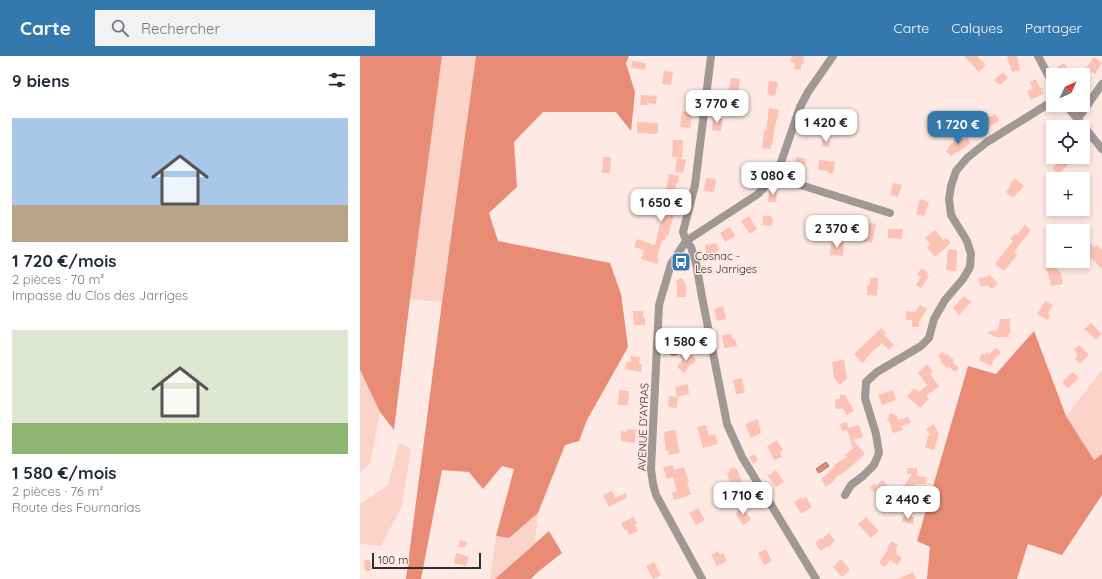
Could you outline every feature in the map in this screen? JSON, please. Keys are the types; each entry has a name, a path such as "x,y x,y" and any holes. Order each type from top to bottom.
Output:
{"street":[{"path":"711,56 695,185 683,232 686,241 691,247 696,263 728,424 742,457 816,579"},
{"path":"686,241 758,194 777,174 800,107 808,92 833,56"},
{"path":"1038,56 1046,71"},
{"path":"1071,112 1077,120 1102,84"},
{"path":"845,495 851,485 874,465 879,453 876,434 865,398 866,382 877,372 920,346 929,338 934,320 945,300 963,279 970,267 971,254 967,241 951,215 949,199 951,186 956,171 967,158 987,142 1046,105"},
{"path":"1090,135 1102,149"},
{"path":"774,177 890,213"},
{"name":"AVENUE D'AYRAS","path":"686,241 670,264 659,305 651,469 656,495 702,579"}],"shaded area":[{"path":"360,56 442,56 394,430 380,412 360,370"},
{"path":"442,56 476,56 442,302 410,299"},
{"path":"476,56 629,56 626,63 635,92 631,131 616,112 543,112 514,142 517,187 489,213 498,241 610,263 621,294 628,347 587,420 579,441 565,445 538,513 509,538 496,536 514,469 502,466 483,489 469,472 442,470 421,579 406,579 442,302"},
{"path":"1034,331 1066,416 1094,460 1102,454 1102,495 1062,555 1028,544 1017,579 927,579 930,547 917,541 968,366 996,374"},
{"path":"677,344 680,348 676,351 678,354 671,355 668,351"},
{"path":"360,370 380,412 370,464 360,472"},
{"path":"1102,370 1102,454 1094,461 1066,416"},
{"path":"399,443 411,449 402,506 381,546 360,544 360,504 388,485"},
{"path":"826,462 829,466 819,473 816,469"},
{"path":"538,513 535,543 495,579 490,579 496,536 509,538"},
{"path":"549,531 562,553 531,579 495,579"}],"building":[{"path":"792,56 803,56 804,61 801,65 801,70 794,69 795,63 790,62"},
{"path":"964,56 977,56 986,65 979,72"},
{"path":"1007,56 1017,56 1020,70 1012,72"},
{"path":"1094,57 1102,63 1095,74 1090,71 1090,68 1086,68"},
{"path":"632,61 646,63 645,70 631,68"},
{"path":"1064,63 1067,68 1058,68"},
{"path":"664,71 673,72 671,85 662,84"},
{"path":"1003,72 1008,78 1001,84 998,84 994,80"},
{"path":"731,78 740,79 738,94 728,93"},
{"path":"1036,79 1040,88 1042,87 1044,93 1031,100 1027,91 1033,89 1030,82"},
{"path":"769,81 778,82 775,96 767,95"},
{"path":"641,95 657,96 656,104 647,103 647,105 640,105"},
{"path":"769,108 779,110 771,149 762,148"},
{"path":"682,111 692,113 690,128 680,127"},
{"path":"982,111 984,113 987,112 989,117 996,114 999,121 985,129 982,123 977,126 973,118 979,116 978,113"},
{"path":"713,118 723,119 721,131 712,130"},
{"path":"637,122 658,123 658,133 637,133"},
{"path":"959,135 962,139 967,137 970,143 951,156 946,151"},
{"path":"673,140 683,140 682,158 672,157"},
{"path":"822,140 830,141 829,147 822,146"},
{"path":"603,157 611,157 610,173 602,173"},
{"path":"796,157 806,159 804,173 792,172 793,164 796,165"},
{"path":"677,158 686,160 683,173 675,172"},
{"path":"819,160 835,162 833,174 828,173 828,171 818,170"},
{"path":"1055,164 1069,164 1060,172 1056,172 1052,168 1056,165"},
{"path":"669,174 679,176 678,183 676,183 673,203 677,204 668,236 666,235 665,241 662,240 657,257 659,258 657,264 641,259 644,250 634,247 637,239 655,245 664,206"},
{"path":"706,178 716,179 714,192 704,191"},
{"path":"1015,178 1024,186 1013,198 1006,192"},
{"path":"893,183 902,185 898,197 890,195"},
{"path":"771,189 777,190 776,202 768,202 769,191 771,191"},
{"path":"920,199 929,202 924,216 916,214"},
{"path":"749,216 757,229 750,234 741,221"},
{"path":"763,216 771,216 771,218 773,218 772,226 762,225"},
{"path":"865,222 876,224 872,243 861,241"},
{"path":"1025,225 1031,230 1016,249 1014,253 1017,255 1004,271 995,264 1013,241 1010,239 1015,233 1017,235"},
{"path":"730,227 735,236 725,242 720,233"},
{"path":"888,229 903,229 902,239 888,238"},
{"path":"935,230 943,240 946,238 950,244 935,257 927,247 931,244 925,238"},
{"path":"837,241 844,242 843,256 830,255 831,243 837,244"},
{"path":"717,243 719,251 716,252 717,255 707,257 705,245"},
{"path":"1090,243 1094,247 1097,245 1102,250 1102,269 1090,257"},
{"path":"948,249 957,250 956,271 946,270"},
{"path":"922,268 928,273 927,274 929,276 921,288 916,285 921,277 917,274"},
{"path":"1056,268 1061,273 1063,284 1051,286 1048,272 1045,269"},
{"path":"989,275 998,283 992,289 988,286 980,286 979,278 987,277"},
{"path":"682,278 686,285 686,297 677,297 677,283 675,281"},
{"path":"870,278 878,278 877,296 867,295 867,285 870,285"},
{"path":"964,296 971,302 959,315 953,308"},
{"path":"1045,301 1053,305 1048,314 1050,316 1047,320 1037,314"},
{"path":"920,305 927,309 919,322 919,327 912,327 912,320 906,320 906,311 915,312"},
{"path":"723,306 726,319 717,321 714,309"},
{"path":"633,311 643,311 645,325 634,325"},
{"path":"1000,319 1010,319 1010,332 1007,337 995,337 987,332 998,330"},
{"path":"1091,323 1102,334 1096,340 1084,329"},
{"path":"881,328 886,333 884,335 894,345 889,350 882,343 862,363 854,354"},
{"path":"667,332 674,339 674,345 669,349 666,345"},
{"path":"731,334 733,339 735,339 737,346 724,348 722,335"},
{"path":"1079,345 1089,355 1080,364 1075,359 1078,355 1074,350"},
{"path":"996,348 1001,353 994,359 991,366 979,360 982,353 985,355 986,352 989,354"},
{"path":"683,352 693,355 696,360 684,373 677,367 682,360 680,357"},
{"path":"942,352 954,360 953,362 959,368 955,372 948,366 947,368 940,361 941,360 938,356"},
{"path":"631,356 640,357 639,364 642,364 641,372 625,369 627,361 630,362"},
{"path":"844,360 847,379 839,385 834,378 832,362"},
{"path":"927,364 933,372 930,374 939,386 926,396 929,399 920,408 907,396 914,388 919,392 927,385 918,373"},
{"path":"1073,372 1079,378 1068,388 1062,382"},
{"path":"742,378 745,393 736,394 733,380"},
{"path":"688,384 689,394 677,397 675,387"},
{"path":"619,390 629,391 628,405 618,405"},
{"path":"893,390 896,400 882,405 878,395"},
{"path":"840,395 845,395 854,411 847,415 843,409 836,409 835,399 840,399"},
{"path":"669,396 678,397 677,408 668,407"},
{"path":"890,413 897,416 898,420 908,417 911,423 901,426 903,430 893,433 889,421 887,420"},
{"path":"758,419 761,433 751,438 745,424"},
{"path":"847,422 848,428 859,425 863,437 853,440 865,454 826,487 821,479 829,473 835,466 834,465 847,457 845,455 853,448 847,430 842,431 840,424"},
{"path":"934,424 939,434 934,450 925,448 928,436 930,435 926,429"},
{"path":"706,425 709,436 715,434 718,444 703,448 697,427"},
{"path":"627,429 636,430 635,443 621,441 621,431 626,432"},
{"path":"675,430 680,453 669,455 668,451 666,451 664,432"},
{"path":"777,440 783,450 780,452 782,457 774,460 767,446"},
{"path":"754,454 758,460 753,464 749,457"},
{"path":"673,465 674,470 684,467 689,482 687,482 691,495 674,500 672,493 677,491 673,477 667,479 663,467"},
{"path":"917,466 917,476 926,477 926,484 915,484 909,493 902,489 912,474 907,474 907,468 916,468"},
{"path":"735,467 742,482 731,486 727,473 730,472 729,469"},
{"path":"776,470 784,482 776,487 768,476"},
{"path":"882,480 889,487 879,497 870,488 874,483 876,486"},
{"path":"612,491 615,498 626,493 628,497 609,507 603,495"},
{"path":"801,497 802,499 806,497 812,507 801,514 794,502"},
{"path":"908,502 912,509 903,513 900,506"},
{"path":"698,508 705,520 696,525 689,513"},
{"path":"743,508 751,520 743,525 735,513"},
{"path":"903,516 914,517 913,524 902,522"},
{"path":"634,517 637,523 635,524 638,531 629,535 626,529 624,530 621,523"},
{"path":"866,517 879,531 871,538 858,524"},
{"path":"829,533 835,541 821,551 815,543"},
{"path":"460,540 467,542 465,547 458,547"},
{"path":"892,541 898,545 896,548 897,555 902,558 897,565 890,560 885,567 879,563"},
{"path":"766,549 772,561 764,565 758,553"},
{"path":"718,551 720,555 723,553 727,561 717,566 711,555"},
{"path":"456,553 469,557 466,566 454,563"},
{"path":"841,559 850,570 842,577 833,567"},
{"path":"364,560 370,560 371,571 365,571"},
{"path":"654,562 661,575 653,579 646,566"},
{"path":"913,572 916,579 898,579"}],"place":[{"name":"Cosnac - Les Jarriges","path":"681,262"}]}
